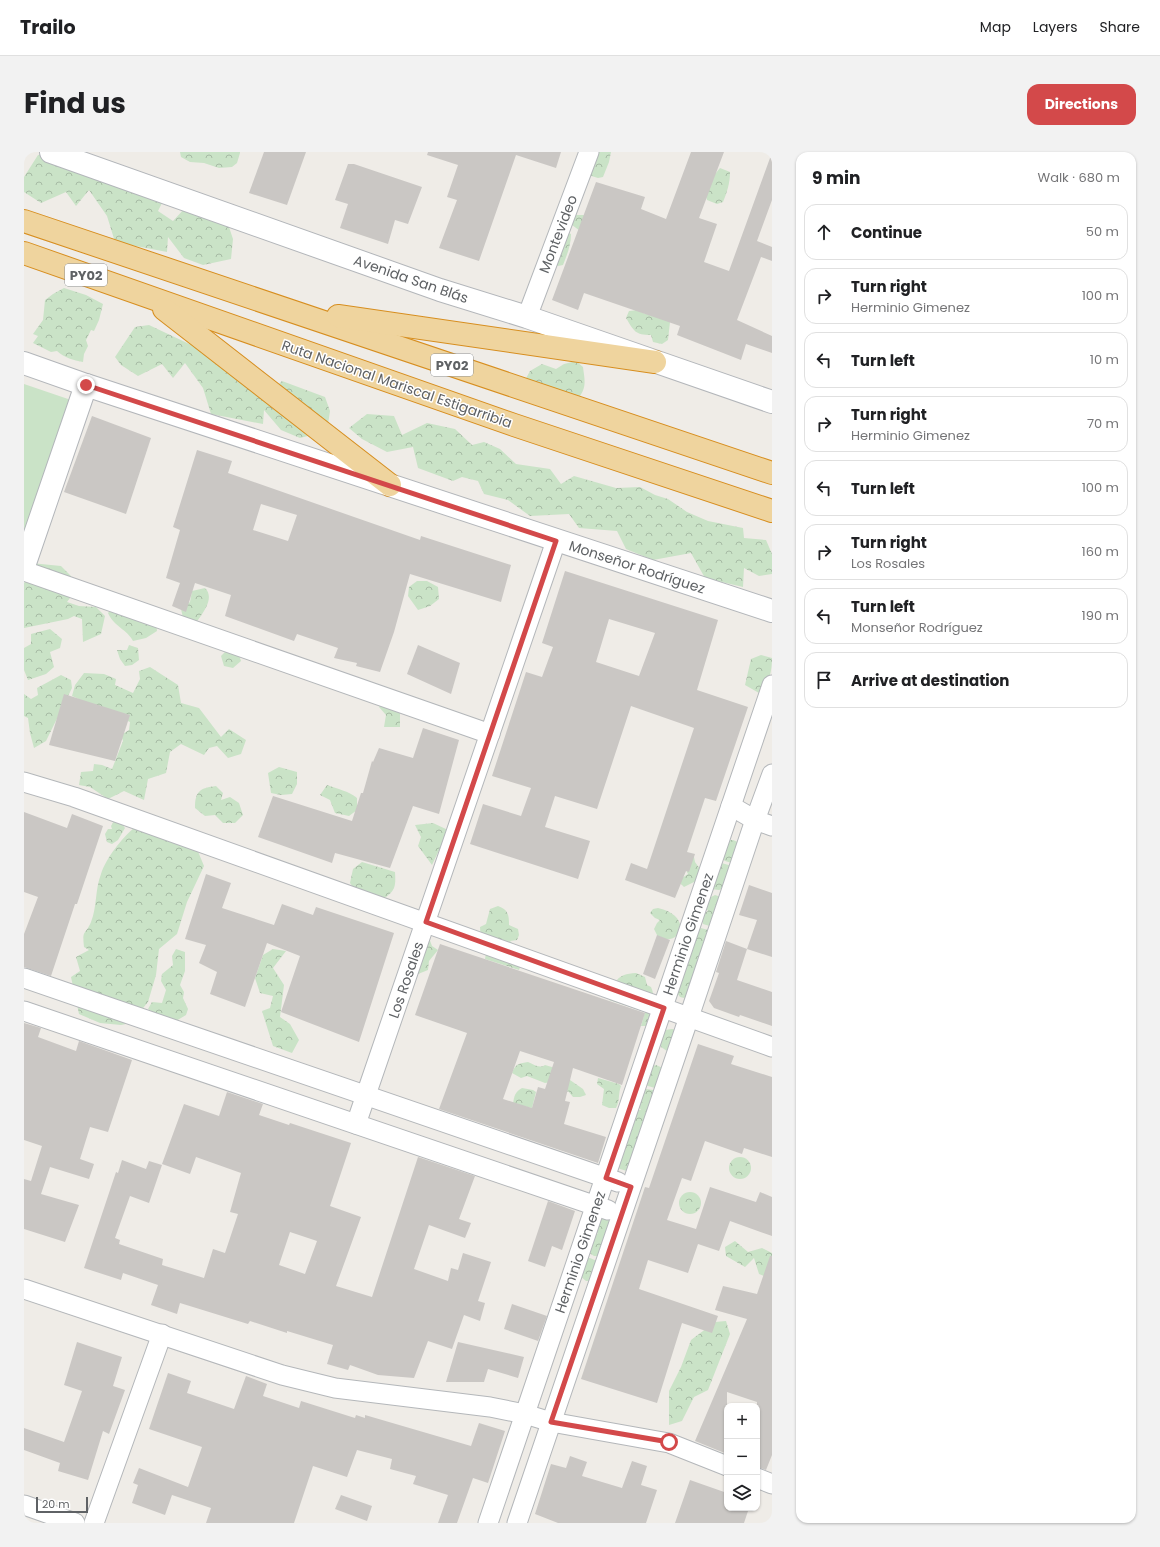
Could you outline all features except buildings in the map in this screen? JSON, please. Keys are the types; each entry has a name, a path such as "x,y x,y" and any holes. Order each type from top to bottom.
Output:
{"highway":[{"name":"PY02","path":"24,221 772,473"},
{"name":"Ruta Nacional Mariscal Estigarribia","path":"24,253 514,425 772,511"},
{"path":"148,297 390,485"},
{"path":"281,308 655,362"}],"street":[{"name":"Avenida San Blás","path":"51,152 440,290 527,317 772,402"},
{"name":"Montevideo","path":"527,317 589,152"},
{"name":"Monseñor Rodríguez","path":"24,364 556,541 772,611"},
{"path":"24,566 86,385"},
{"name":"Los Rosales","path":"356,1124 556,541"},
{"path":"24,571 490,734"},
{"name":"Herminio Gimenez","path":"488,1523 664,1008 772,685"},
{"name":"Herminio Gimenez","path":"517,1523 689,1017 763,823 772,774"},
{"path":"24,782 74,796 772,1047"},
{"path":"731,806 763,823"},
{"path":"24,978 631,1187"},
{"path":"24,1011 621,1214"},
{"path":"24,1289 282,1375 335,1388 490,1407 526,1414 551,1422 669,1442 724,1465"},
{"path":"94,1523 162,1334"},
{"path":"760,1479 772,1484"},
{"path":"24,1505 76,1523"}],"green space":[{"path":"180,152 240,153 237,163 232,167 219,168 204,163 190,162 181,157"},
{"path":"593,152 611,152 603,177 598,178 588,175"},
{"path":"53,153 162,203 158,211 173,221 185,208 228,224 233,239 231,259 203,265 184,258 168,237 167,252 115,242 107,216 89,190 76,206 66,192 41,203 24,192 24,177 38,155"},
{"path":"720,168 730,172 730,176 723,202 717,204 707,200 705,193 715,174"},
{"path":"575,215 590,215 587,236 572,225"},
{"path":"560,230 571,234 571,238 563,265 558,266 547,263"},
{"path":"64,288 86,295 103,304 99,320 94,331 91,330 86,340 88,346 84,354 83,362 69,358 57,351 51,352 33,343 38,336 33,334 43,320 45,300"},
{"path":"638,310 645,314 667,311 670,322 668,340 662,344 653,342 651,335 638,333 633,329 626,318 629,311"},
{"path":"149,325 202,350 269,393 282,381 325,397 330,411 327,431 300,438 281,430 264,410 263,424 211,414 203,388 185,363 173,378 162,364 138,376 121,365 115,357 135,327"},
{"path":"576,361 583,367 585,381 584,388 577,400 524,382 530,371 542,364 556,369 564,364"},
{"path":"24,384 71,400 24,537"},
{"path":"367,414 394,416 402,435 427,423 455,429 472,445 484,442 500,449 516,464 550,469 561,484 574,476 616,488 640,487 655,495 668,499 687,512 708,521 743,528 744,538 766,540 772,554 772,574 759,576 744,568 743,587 705,578 691,553 653,560 626,549 617,531 579,528 569,514 530,516 508,500 484,494 478,481 462,477 453,481 418,468 413,447 387,452 362,439 349,428"},
{"path":"31,563 61,566 71,576 73,594 67,602 79,606 96,607 105,616 101,634 83,642 82,619 74,616 68,619 24,628 24,583 28,579"},
{"path":"417,581 427,581 438,587 439,599 430,606 418,610 408,596 409,587"},
{"path":"205,588 209,597 203,612 194,626 184,622 181,609 190,602 192,591"},
{"path":"113,607 155,612 157,631 146,638 133,641 114,622 108,613"},
{"path":"50,629 62,639 60,648 50,652 54,667 46,674 28,680 24,670 24,648 31,644 31,634"},
{"path":"129,645 138,648 139,660 132,665 125,666 120,659 117,650 127,650"},
{"path":"237,649 241,661 233,668 224,666 221,656 227,650"},
{"path":"761,655 772,658 772,663 768,682 759,693 745,685 751,659"},
{"path":"150,667 178,685 181,703 199,708 221,737 229,729 246,740 241,754 228,758 217,746 209,748 204,755 181,744 170,752 166,773 148,779 144,800 124,791 108,799 90,787 79,785 81,772 93,771 94,764 112,769 123,741 121,735 129,730 130,722 72,696 75,685 84,673 104,674 116,679 115,685 133,693 140,679 139,671"},
{"path":"61,675 71,680 72,688 46,741 34,748 28,718 24,716 24,694 31,699 38,695 37,688"},
{"path":"384,700 400,704 400,727 384,727 386,715 379,707"},
{"path":"279,767 297,772 297,784 292,794 281,795 271,793 268,773"},
{"path":"327,785 357,798 357,810 349,816 335,813 330,800 320,795"},
{"path":"216,786 223,793 221,800 230,797 239,803 243,815 235,823 223,823 215,815 205,816 195,808 197,794 202,789"},
{"path":"114,821 122,824 125,828 118,840 112,844 107,842 105,834 108,829 112,829 111,826"},
{"path":"433,823 448,830 449,836 441,846 432,865 418,846 421,837 415,825"},
{"path":"135,827 197,849 204,866 187,902 177,934 159,949 156,975 148,1002 131,1023 121,1025 100,1023 79,1014 71,977 80,971 76,957 89,950 84,947 84,933 93,916 99,880 103,868 115,849"},
{"path":"729,840 740,843 732,863 725,861 722,858"},
{"path":"690,854 694,857 695,862 700,869 696,881 684,887 680,883 682,878 688,874 685,868"},
{"path":"362,862 395,872 394,888 390,894 383,899 358,894 350,883 353,869"},
{"path":"718,862 732,866 724,888 719,890 711,889"},
{"path":"715,895 721,897 713,927 703,924 703,918 705,913 708,911 705,907 705,900"},
{"path":"498,906 504,909 507,913 509,925 518,929 519,935 517,940 510,941 519,954 521,962 519,970 485,959 485,947 480,927 486,924 490,909"},
{"path":"658,908 669,912 676,917 680,924 678,935 673,938 666,939 658,937 654,929 660,920 655,918 650,913 653,909"},
{"path":"701,928 708,930 710,939 690,993 684,998 680,997 677,993 683,965 688,963 685,953 696,931"},
{"path":"429,938 432,946 438,950 429,961 428,970 418,974 415,969"},
{"path":"176,949 185,952 185,971 180,985 184,992 183,998 188,1009 186,1015 171,1024 148,1009 152,1002 162,1003 166,990 161,981 162,974 173,965 172,956"},
{"path":"273,949 286,951 273,968 284,985 280,1017 290,1024 299,1040 292,1053 273,1046 262,1011 270,1008 273,996 260,993 255,978 263,955"},
{"path":"636,973 645,977 647,985 651,987 653,992 653,1006 647,1026 641,1026 645,1012 609,1000 614,984 620,977"},
{"path":"665,1030 676,1030 667,1051 661,1047 660,1044"},
{"path":"528,1062 538,1066 545,1065 562,1070 570,1080 583,1089 586,1095 573,1097 568,1091 567,1092 551,1082 545,1083 527,1076 521,1078 512,1073 518,1064"},
{"path":"656,1065 663,1068 655,1088 645,1084 652,1066"},
{"path":"598,1078 619,1084 621,1086 616,1108 609,1108 602,1105 604,1089 597,1084"},
{"path":"522,1088 536,1092 532,1108 513,1104 515,1094"},
{"path":"646,1089 656,1092 627,1171 620,1169 617,1166 624,1148 626,1148 624,1143 629,1130 632,1129 631,1128 638,1110 641,1110 637,1104 643,1091"},
{"path":"736,1157 744,1157 751,1164 751,1172 744,1179 736,1179 729,1172 729,1164"},
{"path":"686,1192 694,1192 701,1199 701,1207 694,1214 686,1214 679,1207 679,1199"},
{"path":"597,1217 614,1217 598,1256 594,1256 588,1252 595,1234 598,1234 596,1232"},
{"path":"735,1241 748,1252 762,1248 772,1253 772,1279 759,1274 754,1258 745,1267 726,1256 725,1247"},
{"path":"587,1258 597,1261 590,1281 586,1281 580,1276"},
{"path":"726,1321 730,1334 708,1390 694,1397 682,1421 669,1425 669,1391 681,1367 691,1340 715,1322"}],"route":[{"path":"86,385 556,541 426,922 664,1008 606,1178 631,1187 551,1422 669,1442"}]}
